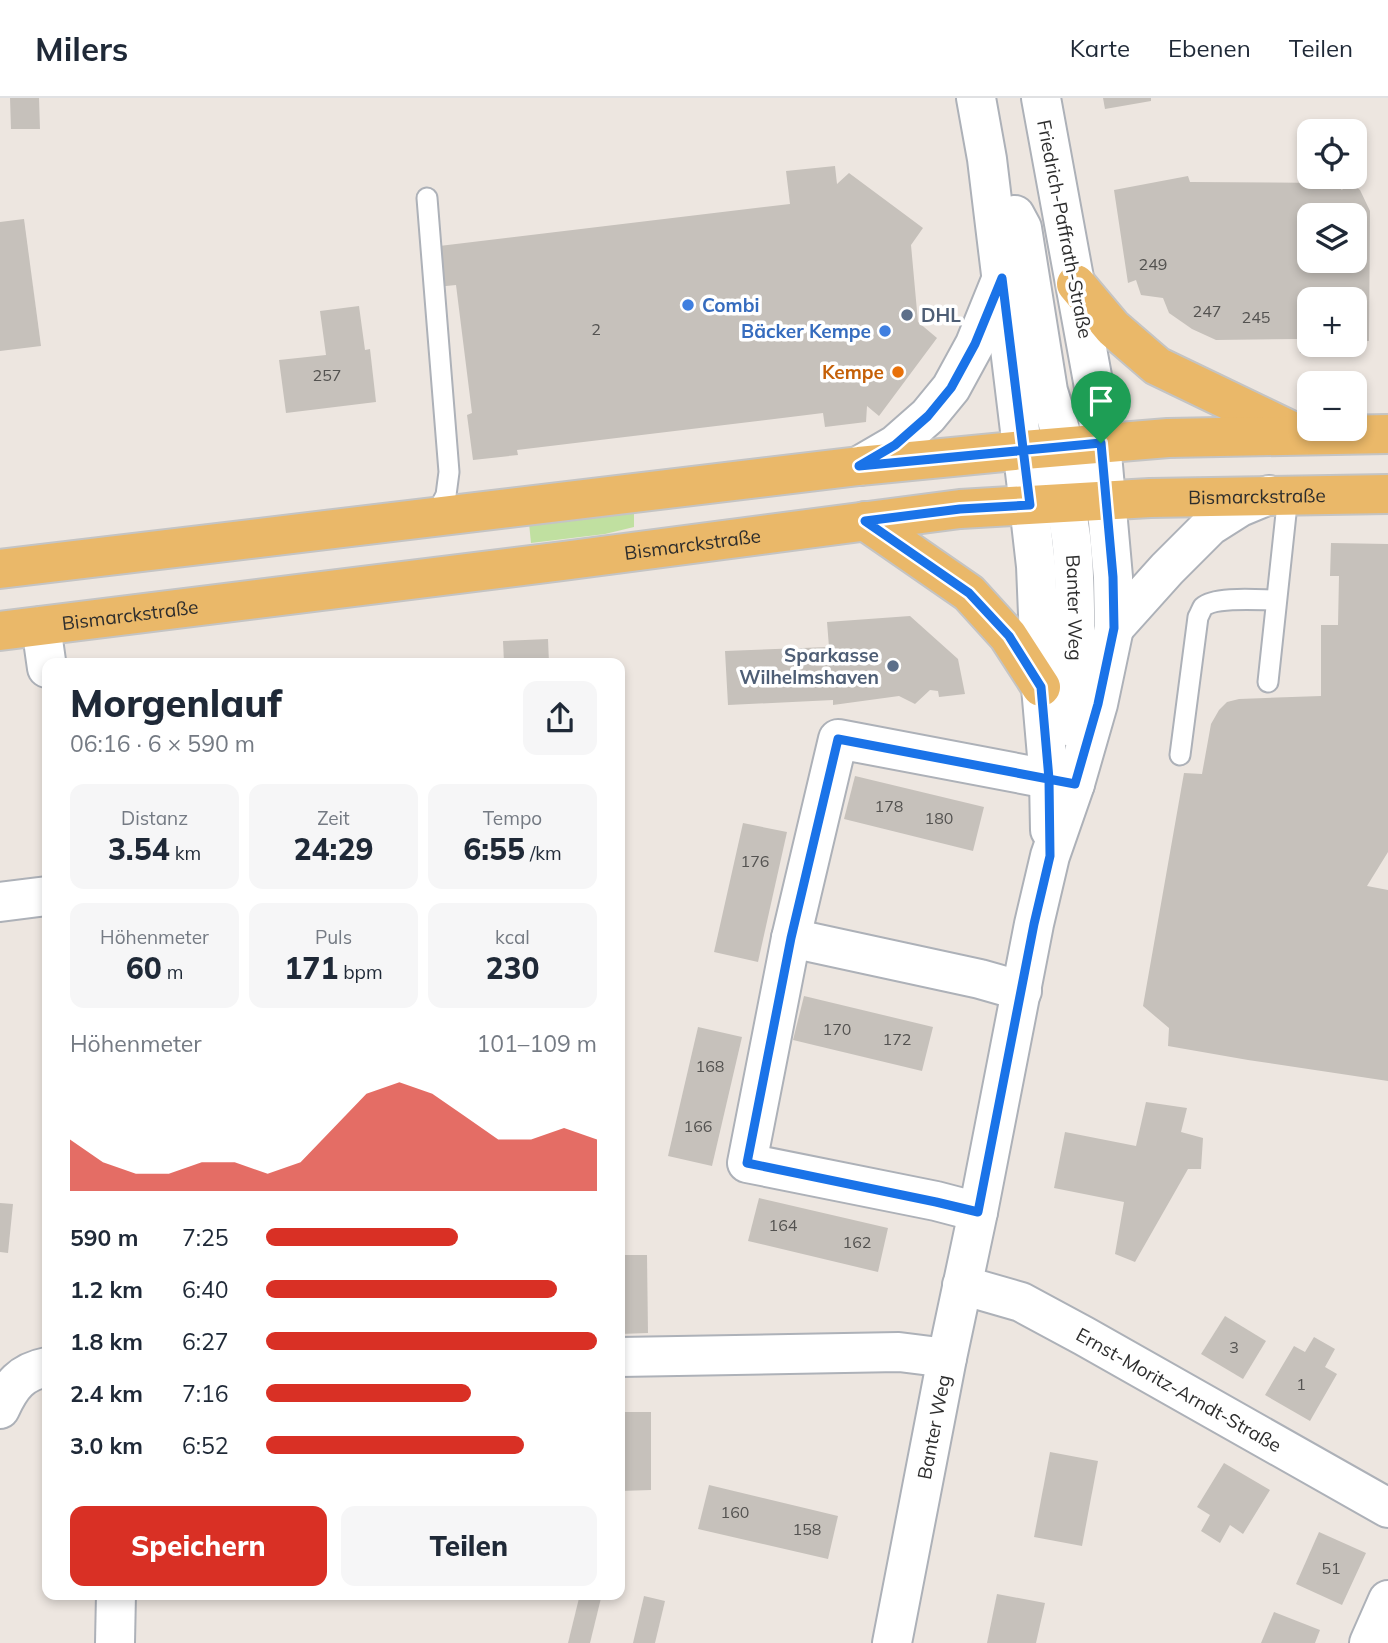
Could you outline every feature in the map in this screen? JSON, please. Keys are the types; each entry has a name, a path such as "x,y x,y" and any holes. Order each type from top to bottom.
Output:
{"main road":[{"path":"976,98 987,159 1024,450 1047,504"},
{"name":"Friedrich-Paffrath-Straße","path":"1041,98 1094,387 1083,445"},
{"path":"987,159 1022,228 1048,391 1083,445"},
{"path":"859,466 895,445 928,416 951,388 975,344 1002,278"},
{"path":"1076,284 1113,328 1157,366 1297,434"},
{"path":"1367,434 1388,434"},
{"path":"0,569 859,466 1168,438 1297,435"},
{"name":"Banter Weg","path":"1062,781 1098,704 1114,628 1113,577 1106,499 1083,445"},
{"name":"Bismarckstraße","path":"0,631 960,509 1106,499 1388,494"},
{"path":"1114,628 1210,526 1240,508 1279,495"},
{"name":"Banter Weg","path":"1047,504 1036,566 1041,687 1062,781"},
{"name":"Banter Weg","path":"892,1643 947,1358 1050,856 1062,781 1076,662 1074,563 1047,504"},
{"path":"865,521 969,593 1009,636 1041,687"},
{"path":"40,626 45,658"},
{"path":"978,1212 747,1163 791,938 838,739 1062,781"},
{"path":"0,902 42,897"},
{"path":"791,938 980,979 1022,991"},
{"name":"Ernst-Moritz-Arndt-Straße","path":"962,1285 1021,1302 1388,1508"},
{"path":"625,1357 899,1352 947,1358"},
{"path":"0,1409 9,1388 32,1370 42,1368"},
{"path":"115,1643 116,1600"},
{"path":"1369,1643 1388,1600"}],"lane":[{"path":"426,198 449,472 446,495 435,516"},
{"path":"1268,682 1276,600 1279,495"},
{"path":"1180,755 1198,617 1204,606 1222,600 1276,600"}],"green space":[{"path":"634,510 634,527 605,534 531,543 529,523"}],"building":[{"path":"10,98 39,98 40,129 11,129"},
{"path":"1103,98 1151,98 1151,101 1105,109"},
{"name":"Combi","path":"835,166 837,184 849,173 923,228 911,245 918,322 937,338 879,416 867,406 866,422 825,427 823,413 517,450 518,455 473,460 467,415 472,413 456,285 436,287 431,247 790,204 786,171"},
{"path":"1188,176 1190,182 1297,183 1297,189 1359,189 1366,203 1297,203 1297,273 1367,273 1367,205 1370,211 1369,341 1367,287 1297,287 1297,339 1216,340 1192,329 1169,313 1163,298 1141,295 1136,280 1128,283 1114,190"},
{"path":"24,219 41,346 0,351 0,222"},
{"path":"359,306 365,350 370,349 376,402 286,413 279,360 326,355 320,311"},
{"path":"1331,543 1388,544 1388,852 1367,886 1388,890 1388,1081 1168,1046 1169,1028 1143,1006 1184,773 1202,774 1211,724 1227,702 1239,699 1321,696 1321,625 1338,625 1339,576 1330,576"},
{"path":"910,616 958,659 965,694 939,697 938,691 930,690 915,704 899,696 833,705 833,700 728,705 725,651 829,647 827,622"},
{"path":"548,639 549,658 504,658 503,641"},
{"path":"855,776 984,807 973,851 844,819"},
{"path":"743,823 787,832 758,962 714,952"},
{"path":"804,996 933,1027 922,1071 793,1040"},
{"path":"698,1027 742,1037 712,1166 668,1156"},
{"path":"1146,1102 1187,1108 1181,1132 1203,1138 1201,1169 1188,1169 1135,1262 1115,1254 1124,1202 1054,1188 1065,1132 1136,1146"},
{"path":"759,1198 888,1228 878,1272 748,1241"},
{"path":"0,1203 13,1204 8,1253 0,1252"},
{"path":"625,1255 647,1255 648,1333 625,1334"},
{"path":"1225,1316 1266,1341 1243,1379 1201,1354"},
{"path":"1314,1337 1335,1349 1325,1367 1337,1374 1310,1421 1265,1395 1294,1346 1305,1352"},
{"path":"625,1412 651,1412 651,1490 625,1491"},
{"path":"1050,1452 1098,1461 1082,1546 1034,1537"},
{"path":"1224,1463 1270,1490 1243,1534 1230,1525 1220,1543 1201,1531 1210,1515 1197,1507"},
{"path":"709,1485 838,1516 828,1559 698,1529"},
{"path":"1319,1532 1366,1553 1342,1605 1296,1584"},
{"path":"997,1594 1045,1603 1036,1643 987,1643"},
{"path":"644,1596 665,1601 655,1643 633,1643"},
{"path":"579,1600 601,1600 590,1643 568,1643"},
{"path":"1274,1612 1320,1630 1315,1643 1261,1643"}],"place":[{"name":"Combi","path":"688,305"},
{"name":"DHL","path":"907,315"},
{"name":"Bäcker Kempe","path":"885,331"},
{"name":"Kempe","path":"898,372"},
{"name":"Sparkasse Wilhelmshaven","path":"893,666"}],"route":[{"path":"1101,443 1024,450 859,466 895,445 928,416 951,388 975,344 1002,278 1024,450 1030,505 960,509 865,521 969,593 1009,636 1041,687 1049,779 1050,856 1034,924 978,1212 747,1163 791,938 838,739 979,766 1049,779 1075,784 1098,704 1114,628 1113,577 1101,443"}]}
